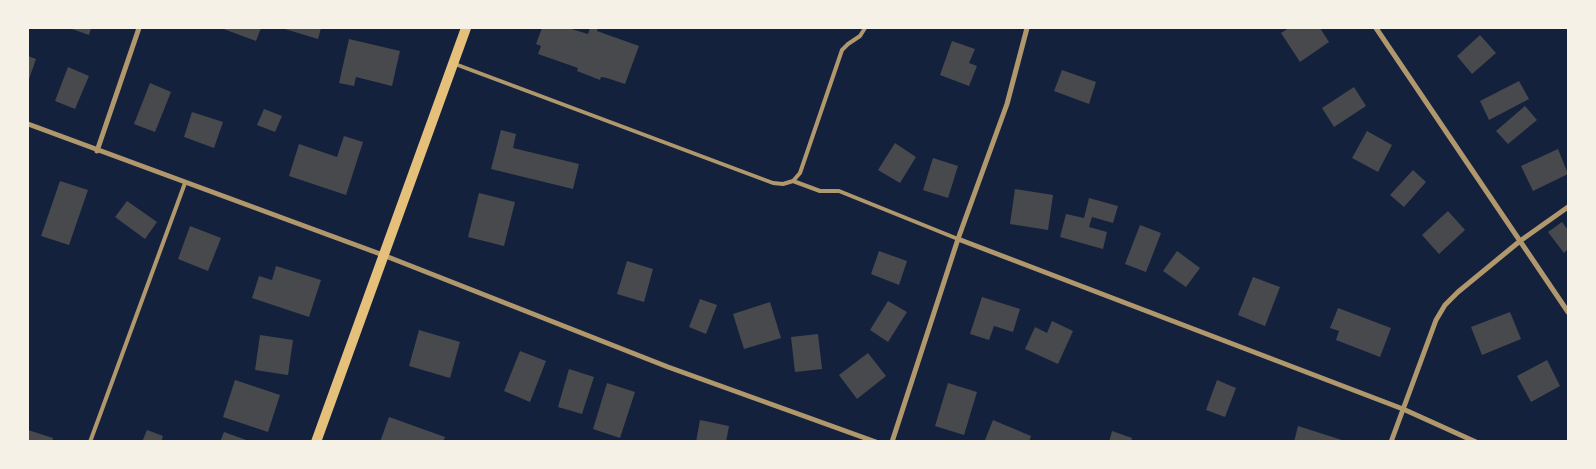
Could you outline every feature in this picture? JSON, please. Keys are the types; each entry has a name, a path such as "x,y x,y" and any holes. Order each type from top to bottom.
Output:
{"main road":[{"path":"316,442 466,28"}],"street":[{"path":"97,151 139,28"},
{"path":"892,442 958,239 1007,104 1027,28"},
{"path":"1376,28 1568,312"},
{"path":"28,124 383,255 668,366 876,442"},
{"path":"1391,442 1436,320 1445,305 1520,241 1568,207"},
{"path":"958,239 1403,409 1476,442"}],"lane":[{"path":"454,63 773,183 784,184 792,181 800,173 842,50 860,36 865,28"},
{"path":"792,181 820,190 839,190 958,239"},
{"path":"90,442 185,183"}],"building":[{"path":"69,28 91,28 89,35"},
{"path":"221,28 261,28 256,41"},
{"path":"285,28 321,28 318,39"},
{"path":"542,28 568,28 588,34 590,28 598,28 597,31 639,46 625,84 601,77 600,80 577,71 578,68 538,54 541,46 536,44"},
{"path":"1289,28 1320,28 1329,42 1300,62 1281,33"},
{"path":"1480,35 1496,53 1472,74 1457,56"},
{"path":"349,39 400,51 392,86 356,77 354,86 339,83"},
{"path":"952,41 975,49 969,63 977,66 969,86 940,75"},
{"path":"28,56 36,59 28,82"},
{"path":"68,67 89,76 75,109 55,101"},
{"path":"1062,70 1096,82 1089,104 1054,91"},
{"path":"1519,81 1529,99 1489,120 1480,101"},
{"path":"150,83 171,92 155,132 134,124"},
{"path":"1354,87 1366,106 1334,127 1322,108"},
{"path":"1525,106 1537,120 1508,144 1496,131"},
{"path":"264,109 282,116 275,132 257,125"},
{"path":"192,112 223,122 214,148 184,137"},
{"path":"501,130 516,134 513,148 579,164 573,189 491,169"},
{"path":"1367,131 1392,145 1378,172 1352,158"},
{"path":"344,136 363,142 346,195 289,176 299,144 337,157"},
{"path":"895,143 916,157 900,183 878,170"},
{"path":"1558,149 1568,174 1533,191 1521,166"},
{"path":"933,158 958,166 948,198 923,190"},
{"path":"1413,170 1426,182 1404,207 1390,195"},
{"path":"60,181 88,190 69,245 41,236"},
{"path":"1015,189 1053,195 1048,230 1010,224"},
{"path":"479,193 515,202 504,246 468,237"},
{"path":"1089,198 1118,206 1113,223 1092,217 1089,227 1107,232 1103,249 1060,237 1066,214 1084,218"},
{"path":"127,201 157,222 145,239 115,217"},
{"path":"1448,211 1465,230 1439,254 1422,235"},
{"path":"1562,222 1568,230 1568,249 1564,253 1548,232"},
{"path":"1140,225 1161,233 1146,272 1125,264"},
{"path":"190,226 221,238 208,271 178,259"},
{"path":"879,251 907,261 899,285 871,274"},
{"path":"1177,251 1200,268 1186,287 1163,271"},
{"path":"627,261 653,269 644,302 617,294"},
{"path":"276,266 321,280 309,317 252,298 259,276 272,280"},
{"path":"1253,277 1280,287 1265,326 1238,315"},
{"path":"982,297 1020,309 1013,332 994,326 989,340 970,334"},
{"path":"700,299 717,305 706,334 689,327"},
{"path":"888,301 907,312 888,342 870,330"},
{"path":"770,302 781,338 744,349 733,314"},
{"path":"1338,308 1391,328 1380,357 1336,340 1339,331 1330,328"},
{"path":"1510,312 1521,339 1482,355 1471,327"},
{"path":"1052,321 1073,331 1058,364 1025,349 1035,327 1047,333"},
{"path":"419,330 460,342 450,378 409,366"},
{"path":"818,334 822,369 795,372 791,337"},
{"path":"260,335 293,340 288,375 255,370"},
{"path":"520,351 546,361 530,402 504,391"},
{"path":"868,353 886,376 857,399 839,375"},
{"path":"1547,360 1560,386 1531,402 1517,376"},
{"path":"569,369 594,377 582,414 558,407"},
{"path":"235,380 280,395 268,432 223,417"},
{"path":"1217,380 1236,388 1225,417 1206,410"},
{"path":"607,383 635,392 620,438 593,429"},
{"path":"948,383 977,392 964,435 935,426"},
{"path":"389,417 445,437 443,442 380,442"},
{"path":"700,420 729,426 726,442 696,442"},
{"path":"993,420 1031,436 1029,442 985,440"},
{"path":"1298,426 1345,441 1345,442 1294,442"},
{"path":"28,430 53,438 52,442 28,442"},
{"path":"147,430 163,436 161,442 142,442"},
{"path":"1112,431 1132,438 1131,442 1109,442"},
{"path":"224,432 249,441 249,442 220,442"}]}
